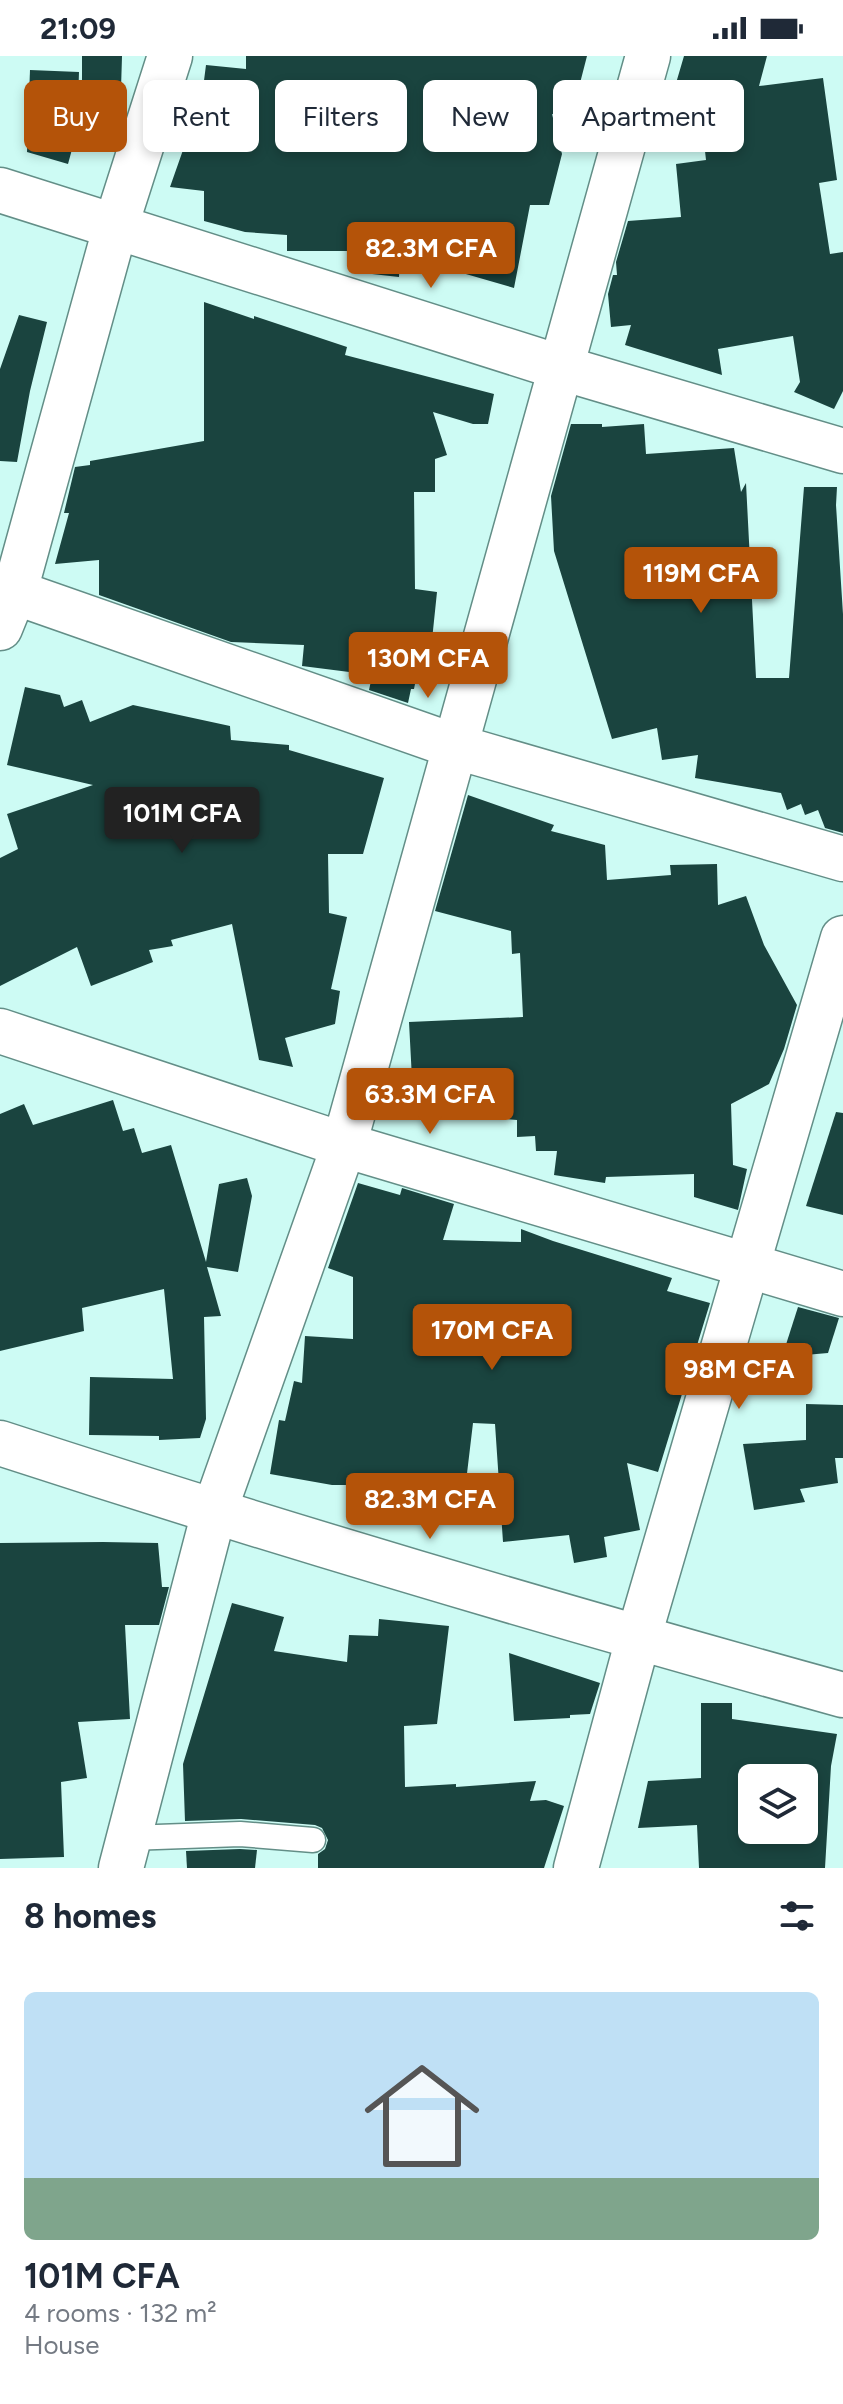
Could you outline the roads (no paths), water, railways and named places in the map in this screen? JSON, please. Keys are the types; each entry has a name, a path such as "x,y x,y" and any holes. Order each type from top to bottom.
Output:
{"street":[{"path":"170,56 116,225 5,602 457,747 843,859"},
{"path":"125,1853 214,1512 344,1145 648,56"},
{"path":"0,190 562,368 843,451"},
{"path":"576,1868 638,1639 843,938"},
{"path":"0,1031 344,1145 843,1294"},
{"path":"0,1443 214,1512 638,1639 843,1695"}],"lane":[{"path":"125,1853 240,1834 313,1840"}]}
